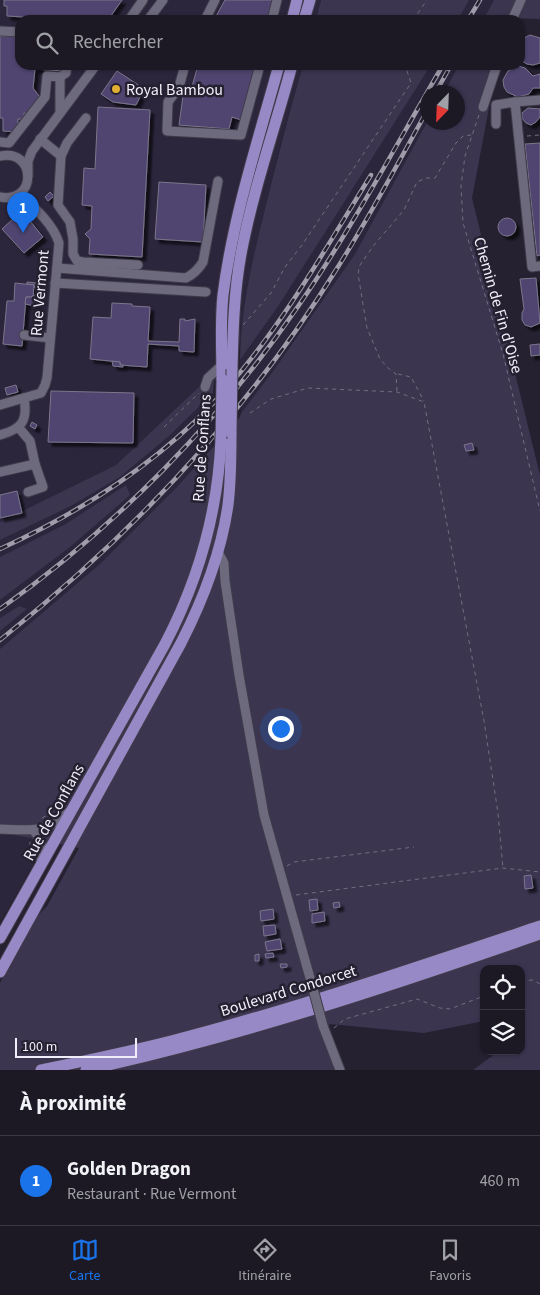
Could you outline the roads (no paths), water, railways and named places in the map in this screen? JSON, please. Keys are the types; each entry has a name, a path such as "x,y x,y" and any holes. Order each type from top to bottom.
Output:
{"main road":[{"path":"293,15 297,0"},
{"path":"306,15 310,0"},
{"name":"Rue de Conflans","path":"0,972 181,643 204,592 218,552 230,490 231,433 223,297 244,196 279,70"},
{"name":"Rue de Conflans","path":"0,938 165,644 186,601 202,556 211,524 218,477 222,379 227,367 233,330 238,278 246,231 291,70"},
{"name":"Boulevard Condorcet","path":"41,1070 168,1042 223,1027 399,973 540,926"},
{"name":"Boulevard Condorcet","path":"86,1070 171,1051 330,1005 540,934"}],"street":[{"path":"132,15 143,0"},
{"path":"152,15 163,0"},
{"path":"208,15 215,0"},
{"path":"273,15 277,0"},
{"path":"514,15 520,0"},
{"path":"0,31 15,32"},
{"path":"0,142 9,142 45,97 47,76 60,77 66,73 66,70"},
{"path":"3,156 24,154 30,150 92,70"},
{"path":"184,70 179,87 168,102 166,130 241,135 259,70"},
{"path":"483,107 494,70"},
{"path":"60,77 60,113"},
{"path":"486,97 496,104 540,100"},
{"path":"514,102 532,267 540,266"},
{"path":"496,104 496,124"},
{"path":"86,118 67,143 61,156 58,205 70,222 74,239 73,254 77,261 138,265"},
{"path":"40,139 61,156"},
{"path":"2,198 20,194 28,182 29,157 40,139"},
{"path":"3,156 18,158 27,169 28,176"},
{"path":"57,268 186,278 193,275 199,270 203,262 218,181"},
{"name":"Rue Vermont","path":"20,194 56,233 59,243 47,378 41,393 24,398"},
{"path":"55,283 206,292"},
{"path":"24,335 50,338"},
{"path":"205,387 208,378 227,367"},
{"path":"0,405 24,398 26,408 19,428 13,432 0,435"},
{"path":"19,428 30,441 43,487 28,492"},
{"path":"0,472 35,464"},
{"name":"Rue de Conflans","path":"218,552 224,563 238,675 264,815 312,985 340,1070"},
{"path":"204,592 219,578 225,581"},
{"path":"0,829 34,830 47,827 55,824 73,809"},
{"path":"34,830 42,841 43,848 38,872"}],"railway":[{"path":"471,15 480,0"},
{"path":"0,609 43,577 124,508 200,431 235,390 268,348 318,276 440,70"},
{"path":"440,85 448,70"},
{"path":"0,640 48,600 140,515 184,470 225,422 264,374 336,270 420,123"},
{"path":"0,549 63,517 122,481 177,438 203,414 227,388 267,338 320,258 371,175"}],"place":[{"name":"Royal Bambou","path":"116,89"},
{"name":"Golden Dragon","path":"23,233"}]}
